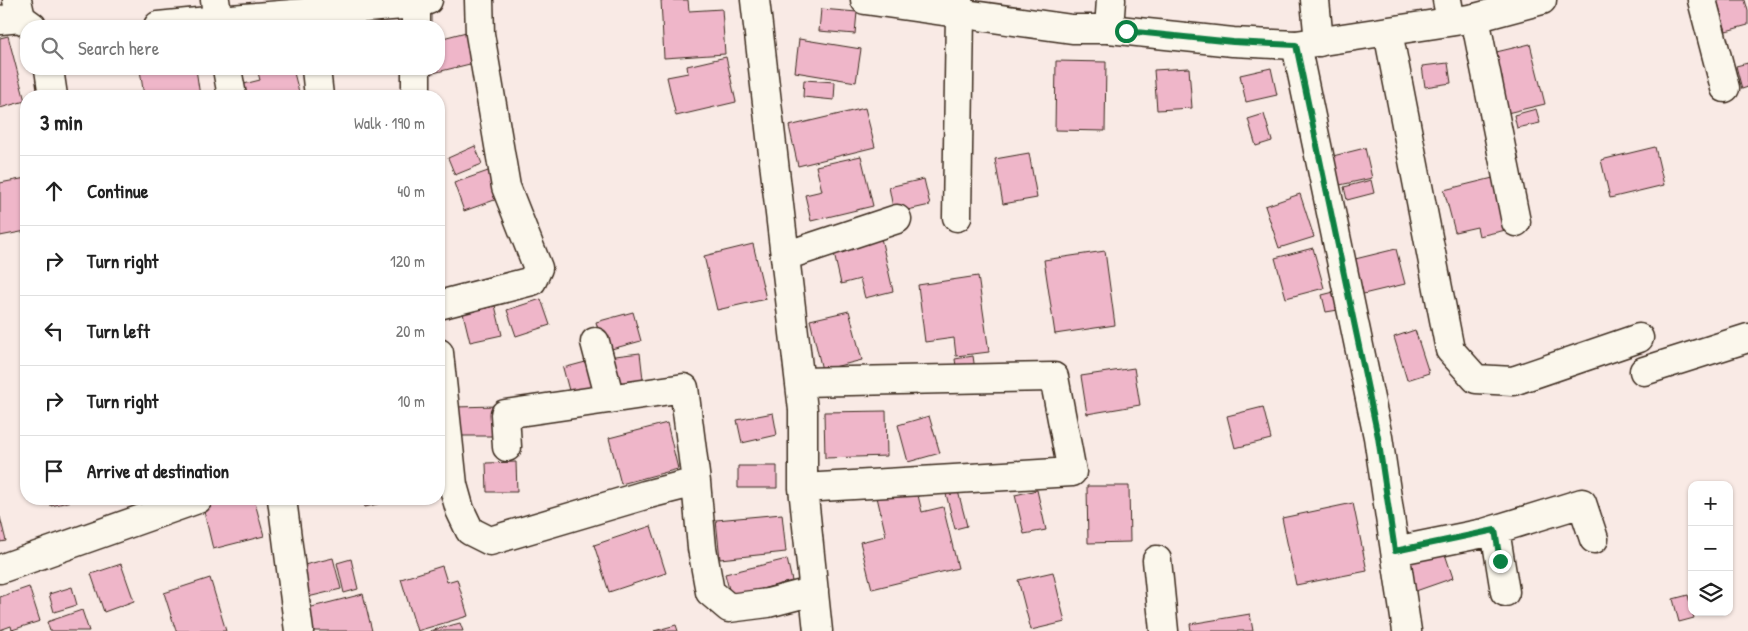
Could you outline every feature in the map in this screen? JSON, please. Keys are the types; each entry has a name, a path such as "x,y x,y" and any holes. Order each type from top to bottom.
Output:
{"street":[{"path":"445,303 532,281 538,268 506,187 480,34 479,0"},
{"path":"755,0 803,410 802,488 818,631"},
{"path":"865,0 959,7 1072,29 1109,29 1233,42 1308,44 1388,32 1458,13 1542,0"},
{"path":"1109,29 1111,0"},
{"path":"1315,0 1308,44 1378,437 1407,631"},
{"path":"1702,0 1726,88"},
{"path":"190,20 217,15 310,20 413,7"},
{"path":"956,217 959,7"},
{"path":"1458,13 1516,222"},
{"path":"1388,32 1450,350 1476,379 1513,381 1639,338"},
{"path":"50,75 52,90"},
{"path":"228,75 231,90"},
{"path":"317,75 318,90"},
{"path":"416,75 416,90"},
{"path":"785,256 897,219"},
{"path":"1644,371 1748,338"},
{"path":"595,342 610,398"},
{"path":"800,382 1054,377 1072,472 802,488"},
{"path":"507,447 505,414 684,388 702,548 710,592 729,608 768,603 814,591"},
{"path":"445,403 453,485 460,510 470,531 490,541 645,495 696,482"},
{"path":"1395,551 1495,530 1582,503 1594,539"},
{"path":"0,569 181,505"},
{"path":"283,505 300,631"},
{"path":"1495,530 1505,592"},
{"path":"1157,560 1164,631"}],"building":[{"path":"661,0 688,0 689,11 722,9 725,54 664,58"},
{"path":"1717,0 1745,0 1748,11 1748,25 1726,31"},
{"path":"821,9 857,12 855,34 819,31"},
{"path":"470,31 478,62 445,70 445,37"},
{"path":"8,36 22,90 20,90 20,102 0,108 0,38"},
{"path":"799,39 861,49 856,82 795,72"},
{"path":"1530,44 1545,104 1507,113 1492,53"},
{"path":"726,57 736,102 676,116 667,77 688,73 687,66"},
{"path":"1056,61 1106,62 1105,131 1055,130"},
{"path":"1448,63 1451,83 1425,87 1422,66"},
{"path":"1748,63 1748,87 1742,89 1736,66"},
{"path":"1189,68 1192,108 1157,110 1154,70"},
{"path":"1271,68 1277,95 1246,102 1240,75"},
{"path":"141,75 197,75 199,90 143,90"},
{"path":"259,75 295,75 298,90 237,90 236,86 260,80"},
{"path":"804,80 835,82 834,100 803,97"},
{"path":"865,108 875,147 798,166 789,126"},
{"path":"1536,109 1540,123 1517,128 1514,115"},
{"path":"1264,114 1272,141 1256,146 1248,119"},
{"path":"475,146 482,164 455,175 448,158"},
{"path":"1655,147 1664,185 1610,198 1601,160"},
{"path":"1365,148 1372,178 1340,185 1333,156"},
{"path":"1029,153 1037,198 1003,204 995,159"},
{"path":"861,156 873,206 811,221 805,195 822,191 816,166"},
{"path":"491,170 500,198 464,211 454,183"},
{"path":"1493,178 1506,230 1479,236 1477,227 1455,232 1444,190"},
{"path":"20,179 20,232 0,236 0,183"},
{"path":"924,179 930,205 894,213 889,187"},
{"path":"1371,180 1374,193 1347,200 1344,187"},
{"path":"1300,194 1314,237 1279,248 1265,206"},
{"path":"881,238 893,291 865,298 860,279 841,284 833,249"},
{"path":"753,244 766,299 717,310 704,256"},
{"path":"1313,248 1324,288 1286,298 1275,258"},
{"path":"1396,249 1405,284 1355,296 1347,261"},
{"path":"1105,251 1115,325 1055,334 1044,260"},
{"path":"978,276 989,352 956,356 954,338 925,342 918,285"},
{"path":"1334,292 1338,310 1326,312 1322,295"},
{"path":"493,297 502,335 470,342 461,305"},
{"path":"541,299 550,325 516,336 507,310"},
{"path":"849,311 862,360 822,370 810,320"},
{"path":"633,312 641,341 604,351 596,322"},
{"path":"1415,330 1429,373 1407,380 1394,337"},
{"path":"640,353 644,388 612,392 607,357"},
{"path":"973,356 975,370 957,373 955,359"},
{"path":"593,360 601,390 571,398 563,368"},
{"path":"1134,368 1140,405 1087,414 1081,376"},
{"path":"498,406 498,436 454,436 454,407"},
{"path":"1263,407 1271,439 1235,448 1227,416"},
{"path":"886,411 887,456 825,458 824,412"},
{"path":"773,413 777,435 742,443 737,420"},
{"path":"929,416 940,453 908,462 898,425"},
{"path":"667,423 678,469 621,484 609,438"},
{"path":"516,462 517,492 487,492 486,463"},
{"path":"738,466 777,466 777,488 738,488"},
{"path":"1087,486 1129,486 1130,542 1088,543"},
{"path":"916,487 922,512 943,507 958,568 872,589 860,542 886,536 877,497"},
{"path":"1037,490 1046,530 1024,534 1015,495"},
{"path":"958,491 967,526 955,529 946,494"},
{"path":"1353,503 1367,571 1296,585 1282,518"},
{"path":"211,505 256,505 264,536 213,549 203,507"},
{"path":"782,514 786,552 720,559 716,520"},
{"path":"0,517 6,541 0,542"},
{"path":"651,526 666,573 609,592 594,545"},
{"path":"1443,548 1453,578 1413,592 1403,562"},
{"path":"333,558 341,589 308,597 300,566"},
{"path":"351,559 358,589 344,593 337,563"},
{"path":"787,559 792,581 731,597 725,574"},
{"path":"121,564 134,601 104,612 91,574"},
{"path":"442,566 447,582 457,579 468,616 417,631 401,579"},
{"path":"1053,572 1065,622 1031,630 1018,580"},
{"path":"210,578 226,631 176,631 164,593"},
{"path":"29,587 40,621 12,630 11,626 0,630 0,597"},
{"path":"72,587 77,605 54,612 49,594"},
{"path":"363,594 372,631 314,631 308,608"},
{"path":"1688,595 1688,616 1693,616 1694,618 1679,622 1673,599"},
{"path":"82,610 89,631 50,631 47,622"},
{"path":"1250,614 1253,631 1191,631 1190,624"},
{"path":"460,623 463,631 430,631"},
{"path":"676,625 678,631 654,631"}],"route":[{"path":"1126,31 1233,42 1296,45 1378,437 1395,551 1484,534 1495,530 1500,561"}]}
